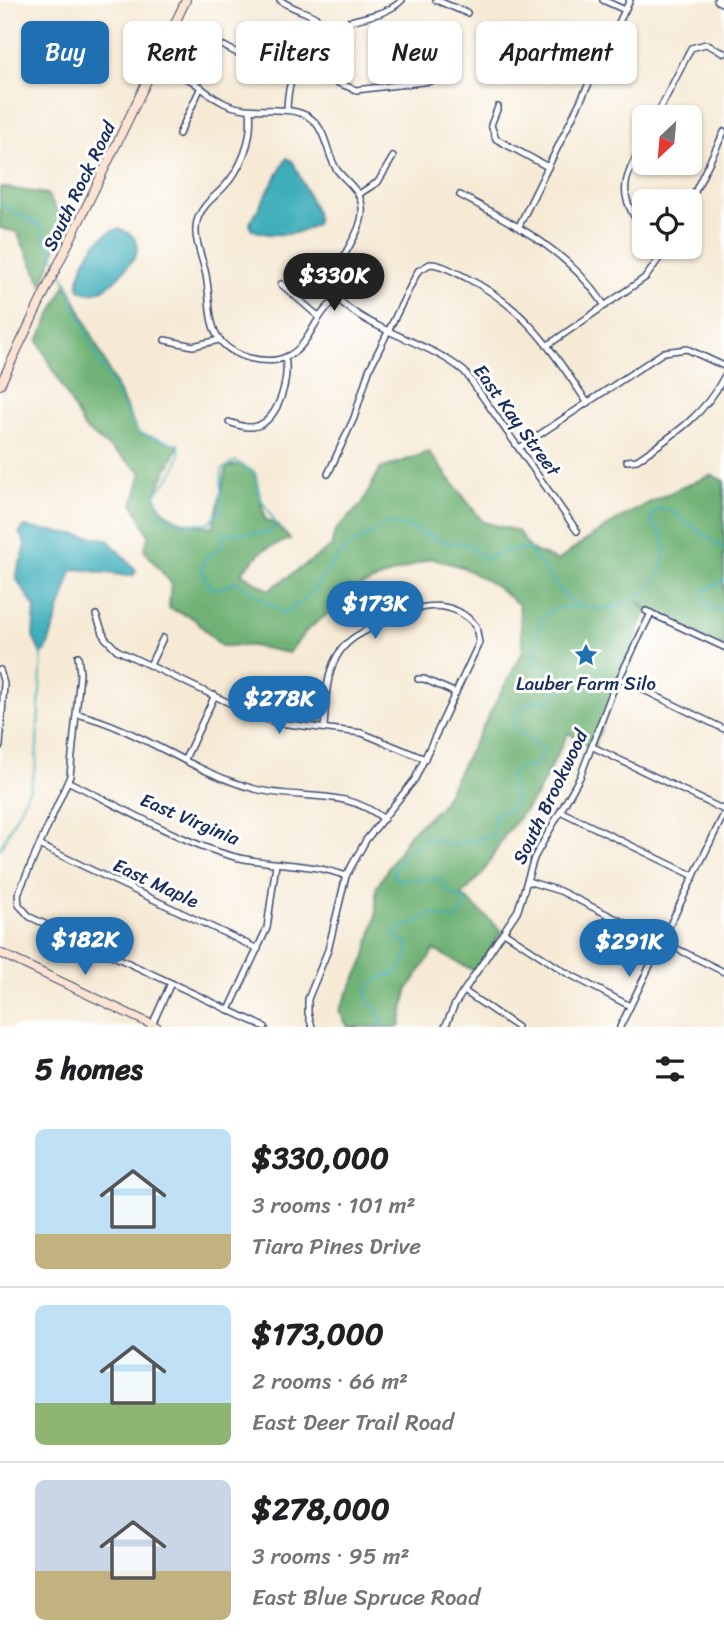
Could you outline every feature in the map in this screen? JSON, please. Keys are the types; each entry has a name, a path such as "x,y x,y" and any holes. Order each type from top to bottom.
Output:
{"main road":[{"name":"South Rock Road","path":"176,21 186,0"},
{"name":"South Rock Road","path":"0,385 145,84"},
{"path":"0,953 153,1026"}],"street":[{"path":"280,0 293,9 316,16 320,21"},
{"path":"354,21 386,11 402,0"},
{"path":"436,0 467,13"},
{"path":"603,0 625,10"},
{"path":"620,21 630,0"},
{"path":"718,0 724,3"},
{"path":"662,105 689,50 704,44 724,53"},
{"path":"224,46 236,53"},
{"path":"197,84 222,102 250,111 288,109 304,114 314,121 335,167 359,194 361,220 336,275 338,299 318,316 303,344 285,358 253,359 236,352 219,340 211,323 196,225 206,205 234,174 248,147 250,111"},
{"path":"288,109 292,84"},
{"path":"341,84 356,90 405,84"},
{"path":"519,226 589,84"},
{"path":"179,134 201,87"},
{"path":"498,107 491,125 496,139 548,166"},
{"path":"696,189 724,132"},
{"path":"359,194 377,182 394,157"},
{"path":"632,170 624,190 627,207 632,214"},
{"path":"460,195 519,226 564,257 605,306"},
{"path":"548,345 646,277 658,259"},
{"path":"328,474 389,330 418,271 426,265 439,265 499,296 528,321 548,345 587,402"},
{"path":"281,284 318,316"},
{"name":"East Kay Street","path":"338,299 355,313 440,355 465,372 578,531"},
{"path":"165,340 193,346 219,340"},
{"path":"519,448 670,350 692,351 724,366"},
{"path":"229,422 252,427 268,419 286,383 285,358"},
{"path":"627,461 637,460 696,418 709,404 724,377"},
{"path":"310,1026 308,999 328,950 346,876 358,851 406,793 425,759 479,643 479,631 470,619 444,608 428,606 410,608 356,635 332,665 324,727"},
{"name":"South Brookwood","path":"445,1027 464,991 518,910 539,848 562,812 593,747 619,678 649,612 724,647"},
{"path":"96,615 101,631 110,645 273,722 362,733 425,759"},
{"path":"150,665 163,638"},
{"path":"78,656 77,714 69,782 18,894 18,901 30,917 265,1027"},
{"path":"0,670 4,684 0,746"},
{"path":"418,679 424,678 456,693"},
{"path":"619,678 724,729"},
{"path":"233,704 241,688"},
{"path":"185,759 215,695"},
{"path":"77,714 106,721 231,781 262,791 351,800 365,806 384,820"},
{"path":"593,747 724,812 620,1027"},
{"name":"East Virginia","path":"69,782 221,853 276,864 320,868 346,876"},
{"path":"562,812 694,876"},
{"name":"East Maple","path":"41,846 258,949"},
{"path":"229,1010 271,915 276,864"},
{"path":"527,881 557,890 724,972"},
{"path":"504,932 565,972 630,1006"},
{"path":"153,1026 171,983"},
{"path":"464,991 517,1027"}],"green space":[{"path":"0,187 47,194 65,225 42,285 17,232 0,228"},
{"path":"67,282 138,433 179,445 155,494 164,511 178,520 213,527 227,467 240,464 255,473 265,519 276,524 290,539 263,550 241,573 269,590 331,547 335,531 362,504 380,469 429,452 483,522 518,531 530,549 558,561 613,523 671,492 712,475 724,481 724,647 651,613 637,600 646,611 593,749 568,733 536,796 505,835 483,873 462,895 502,931 476,972 434,950 407,991 400,1027 348,1027 339,1011 365,959 376,916 376,888 410,833 440,807 523,651 519,605 496,586 462,567 431,558 363,585 305,632 289,653 252,646 221,646 193,618 169,608 171,583 144,550 149,535 133,504 142,472 85,429 38,341"}],"water":[{"path":"287,158 293,162 316,212 317,222 303,231 285,234 251,229 250,223"},
{"path":"119,229 134,238 136,256 118,277 103,289 87,293 79,289 81,271 96,243 111,231"},
{"path":"24,527 107,539 136,570 134,575 129,576 78,569 72,571 46,651 41,654 33,637 35,608 16,578 25,550 19,533"}],"waterway":[{"path":"0,204 39,225 56,260"},
{"path":"60,268 99,361 138,433 179,445 179,459 169,478 155,494 163,515 185,524 208,523 220,512 222,470 235,461 255,473 260,497 276,524 268,533 224,533 221,547 205,559 202,570 210,587 218,589 236,581 283,613 293,609 309,595 344,550 385,523 409,527 444,542 467,544 485,559 506,550 530,549 569,598 584,607 601,609 634,600 657,578 663,564 664,548 660,530 651,526 653,514 660,508 671,511 724,549"},
{"path":"724,580 704,591 705,604 724,612"},
{"path":"384,1027 376,1008 367,998 367,988 384,976 396,974 405,962 409,944 396,938 394,933 430,913 454,920 462,914 466,901 447,891 440,879 397,880 393,872 403,855 426,837 452,845 491,836 496,827 494,814 510,810 516,801 509,776 520,767 533,767 544,751 517,730 513,720 523,705 553,698 557,687 535,655 541,618 557,608 578,606"},
{"path":"0,849 30,788 36,764 42,653"}],"place":[{"name":"Lauber Farm Silo","path":"586,655"}]}
